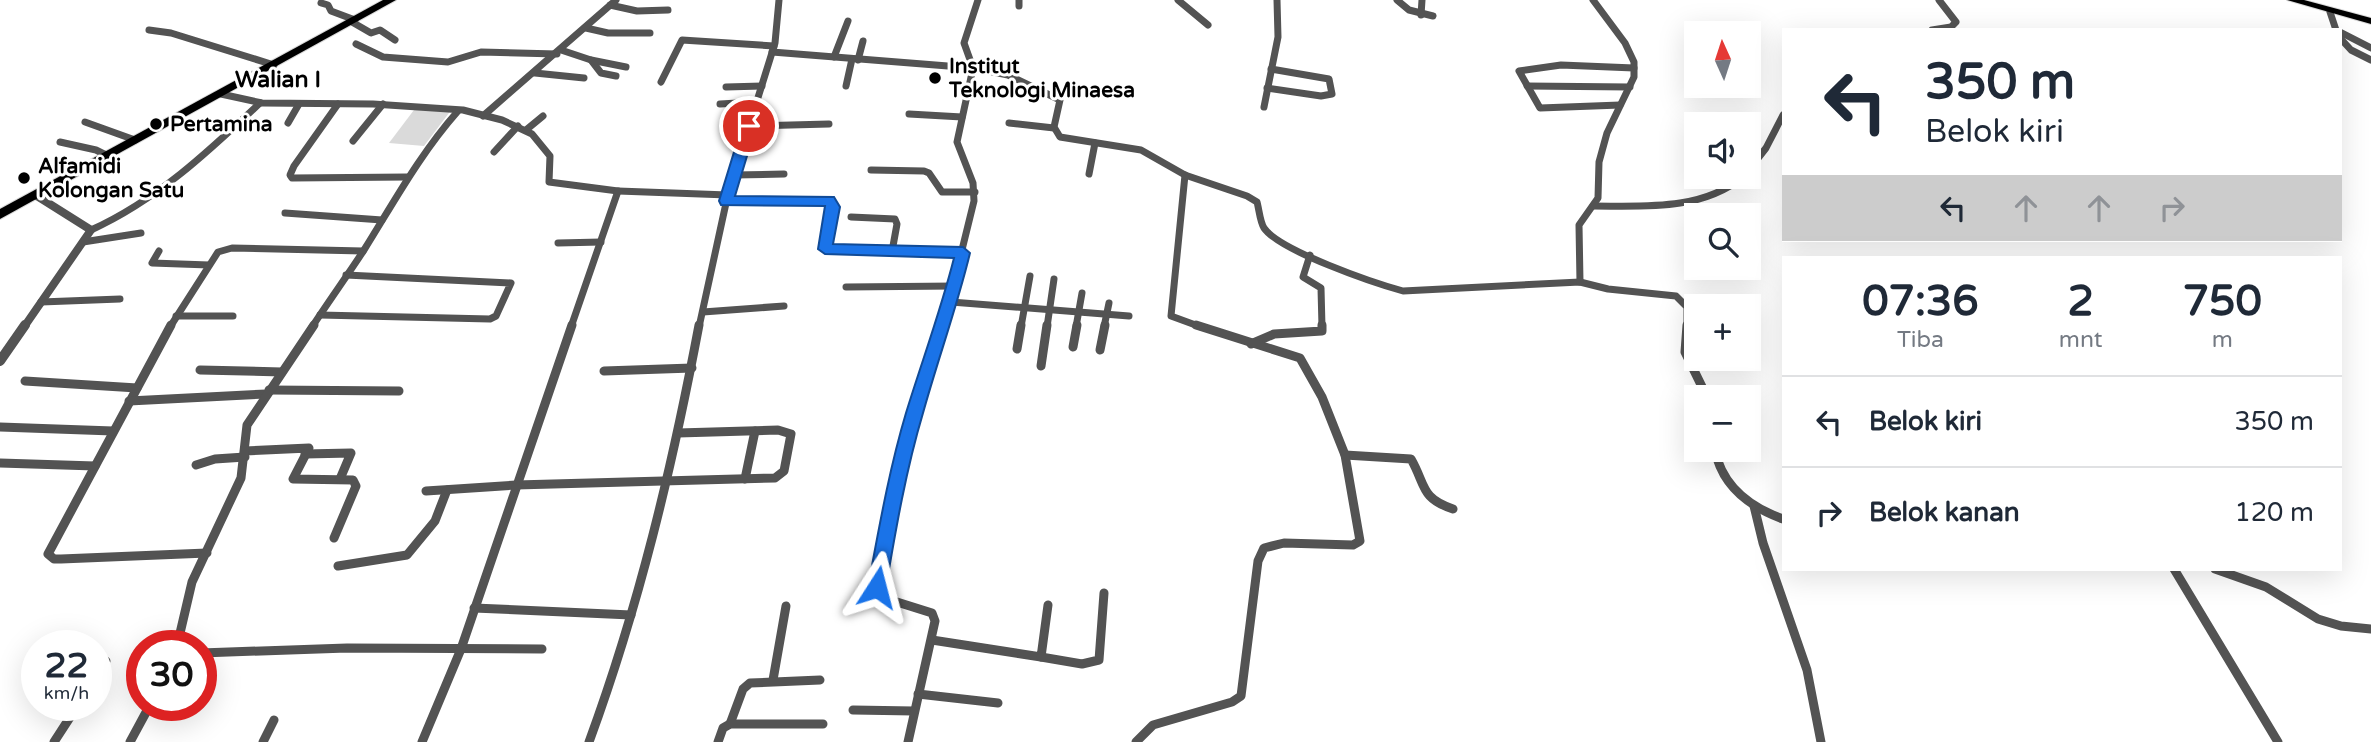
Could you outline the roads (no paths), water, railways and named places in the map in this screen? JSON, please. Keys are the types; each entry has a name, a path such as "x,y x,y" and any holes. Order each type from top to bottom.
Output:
{"highway":[{"path":"0,215 391,0"},
{"path":"2292,0 2371,21"}],"street":[{"path":"589,742 610,686 667,482 727,198 773,49 780,10 779,0"},
{"path":"908,742 935,621 932,613 921,607 888,601 881,597 877,587 894,494 914,413 951,302 975,192 958,150 958,133 973,68 964,43 978,0"},
{"path":"1178,0 1208,25"},
{"path":"1264,107 1278,37 1277,0"},
{"path":"1397,0 1405,8 1421,15 1433,16"},
{"path":"1421,15 1422,0"},
{"path":"1580,282 1579,225 1600,192 1599,162 1611,120 1630,87 1634,68 1625,43 1593,0"},
{"path":"1939,0 1956,22 1945,28"},
{"path":"321,3 370,33 380,30 396,40"},
{"path":"483,116 613,3 637,11 668,10"},
{"path":"2330,12 2337,28"},
{"path":"834,58 848,21"},
{"path":"586,28 608,33 650,33"},
{"path":"149,30 171,33 274,65"},
{"path":"2342,33 2371,48"},
{"path":"661,82 682,40 834,58 973,68 1008,75 1057,98 1061,106 1054,128"},
{"path":"2342,40 2351,50 2371,60"},
{"path":"846,86 863,41"},
{"path":"356,44 383,57 458,62 471,54 481,52 559,52 626,67"},
{"path":"591,60 601,73 616,76"},
{"path":"1620,105 1540,108 1519,71 1561,65 1634,68"},
{"path":"1267,88 1321,96 1332,94 1333,90 1329,79 1271,69"},
{"path":"535,73 584,78"},
{"path":"726,87 762,86"},
{"path":"1527,86 1630,87"},
{"path":"221,94 260,103 421,104 483,116 522,128 537,138 550,156 552,166 549,182 558,186 727,198 829,201 832,207 825,249 963,253"},
{"path":"720,104 757,102"},
{"path":"0,361 91,230 126,214 158,192 260,103"},
{"path":"288,123 299,104"},
{"path":"338,104 294,166 290,175 292,178 407,177"},
{"path":"353,141 383,104"},
{"path":"181,630 192,582 233,499 245,454 247,425 363,251 407,177 433,139 458,111"},
{"path":"909,114 962,117"},
{"path":"495,152 522,128 542,116"},
{"path":"1761,154 1782,117"},
{"path":"85,121 135,140"},
{"path":"1009,123 1054,128 1060,137 1068,141 1142,150 1185,175 1257,202 1261,223 1269,234 1310,255 1375,282 1412,292 1474,286 1580,282 1608,289 1670,295 1682,300 1690,316 1684,334 1684,348 1700,385"},
{"path":"749,126 829,124"},
{"path":"60,142 96,150 108,156"},
{"path":"1088,174 1095,143"},
{"path":"871,170 924,171 929,173 942,192 975,192"},
{"path":"734,175 784,174"},
{"path":"1136,742 1153,725 1232,702 1241,696 1258,561 1264,548 1283,543 1353,545 1360,541 1345,455 1322,397 1300,358 1171,316 1185,175"},
{"path":"1593,206 1649,205 1721,194 1727,189"},
{"path":"422,742 461,649 618,191"},
{"path":"37,196 91,230"},
{"path":"285,213 382,220"},
{"path":"851,217 891,217 897,220 893,246 896,249"},
{"path":"83,242 108,236 125,238 141,233"},
{"path":"558,243 601,242"},
{"path":"207,553 49,557 50,548 129,401 177,316 220,250 363,251"},
{"path":"159,251 152,263 209,265"},
{"path":"1251,344 1274,334 1322,331 1321,288 1303,277 1310,255"},
{"path":"320,315 490,319 496,316 511,285 509,282 346,275"},
{"path":"1017,349 1030,276"},
{"path":"1041,366 1054,279"},
{"path":"846,287 955,286"},
{"path":"1073,347 1082,293"},
{"path":"41,302 120,299"},
{"path":"951,302 1129,316"},
{"path":"1100,350 1109,303"},
{"path":"703,312 784,306"},
{"path":"177,316 233,316"},
{"path":"604,371 692,368"},
{"path":"200,370 282,372"},
{"path":"25,381 137,388"},
{"path":"129,401 267,392 399,391"},
{"path":"0,427 113,431"},
{"path":"745,479 755,431"},
{"path":"426,491 516,485 775,478 784,471 789,432 678,433"},
{"path":"196,465 215,458 309,448 293,479 353,480 356,486 334,538"},
{"path":"305,454 351,453 340,479"},
{"path":"1345,455 1411,459 1426,494 1438,505 1453,509"},
{"path":"1717,462 1723,473 1754,506 1782,519"},
{"path":"0,463 95,466"},
{"path":"338,566 407,555 439,515 447,490"},
{"path":"1754,506 1763,543 1807,670 1821,742"},
{"path":"2175,571 2278,742"},
{"path":"2221,571 2266,587 2318,619 2341,626 2371,629"},
{"path":"932,640 1082,664 1099,660 1104,593"},
{"path":"1041,657 1048,605"},
{"path":"773,680 786,606"},
{"path":"474,608 631,615"},
{"path":"217,652 347,648 542,649"},
{"path":"730,724 746,685 773,680 820,680"},
{"path":"918,694 998,704"},
{"path":"853,710 914,710"},
{"path":"263,742 274,720"},
{"path":"54,742 68,721"},
{"path":"130,742 141,721"},
{"path":"718,742 723,728 730,724 823,724"}],"place":[{"name":"Institut Teknologi Minaesa","path":"935,78"},
{"name":"Pertamina","path":"156,124"},
{"name":"Alfamidi Kolongan Satu","path":"24,178"}],"district":[{"name":"Walian I","path":"278,79"}]}
